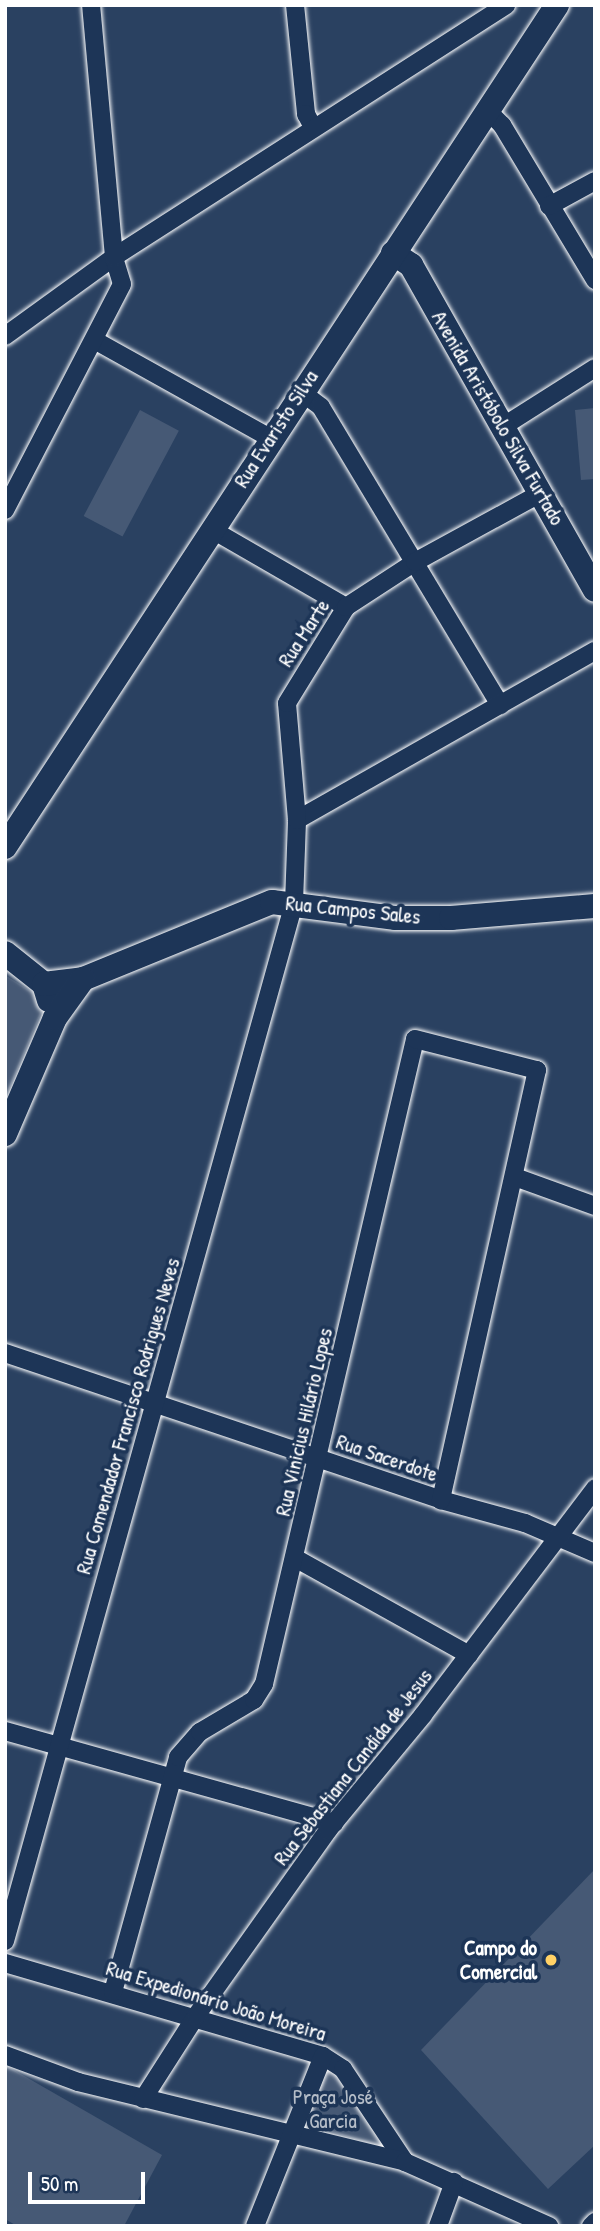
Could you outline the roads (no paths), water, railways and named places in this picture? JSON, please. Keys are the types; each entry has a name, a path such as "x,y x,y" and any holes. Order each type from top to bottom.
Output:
{"main road":[{"name":"Rua Evaristo Silva","path":"5,847 149,632 211,528 553,8"},
{"name":"Avenida Aristóbolo Silva Furtado","path":"393,253 411,265 595,590"},
{"name":"Rua Campos Sales","path":"44,984 83,979 272,902 410,918 595,906"},
{"path":"5,953 44,984 55,1017"},
{"path":"5,1134 55,1017 83,979"}],"street":[{"path":"5,510 96,341 122,284 114,257 91,5"},
{"path":"295,5 306,114 313,127"},
{"path":"5,336 114,257 506,5"},
{"path":"486,109 502,125 595,280"},
{"path":"549,206 595,181"},
{"path":"96,341 270,438"},
{"path":"502,427 595,368"},
{"path":"300,391 321,407 500,705"},
{"name":"Rua Marte","path":"294,903 297,820 287,703 346,607 415,562 541,493"},
{"path":"211,528 346,607"},
{"path":"297,820 595,651"},
{"name":"Rua Comendador Francisco Rodrigues Neves","path":"5,1941 294,903"},
{"name":"Rua Vinicius Hilário Lopes","path":"113,1993 172,1774 186,1743 254,1700 264,1684 319,1459 415,1038 537,1070 515,1177"},
{"path":"441,1500 515,1177 595,1206"},
{"name":"Rua Sacerdote","path":"5,1353 558,1537 595,1553"},
{"name":"Rua Sebastiana Candida de Jesus","path":"143,2099 196,2015 334,1823 469,1655 595,1488"},
{"path":"295,1558 469,1655"},
{"path":"5,1731 172,1774 334,1823"},
{"name":"Rua Expedionário João Moreira","path":"5,1963 196,2015 323,2056 342,2069 389,2150 405,2162 454,2182"},
{"path":"5,2055 78,2082 290,2137 389,2150"},
{"path":"255,2226 323,2056"},
{"path":"438,2226 454,2182 549,2226"}],"place":[{"name":"Campo do Comercial","path":"551,1960"}],"park label":[{"name":"Praça José Garcia","path":"333,2109"}]}
